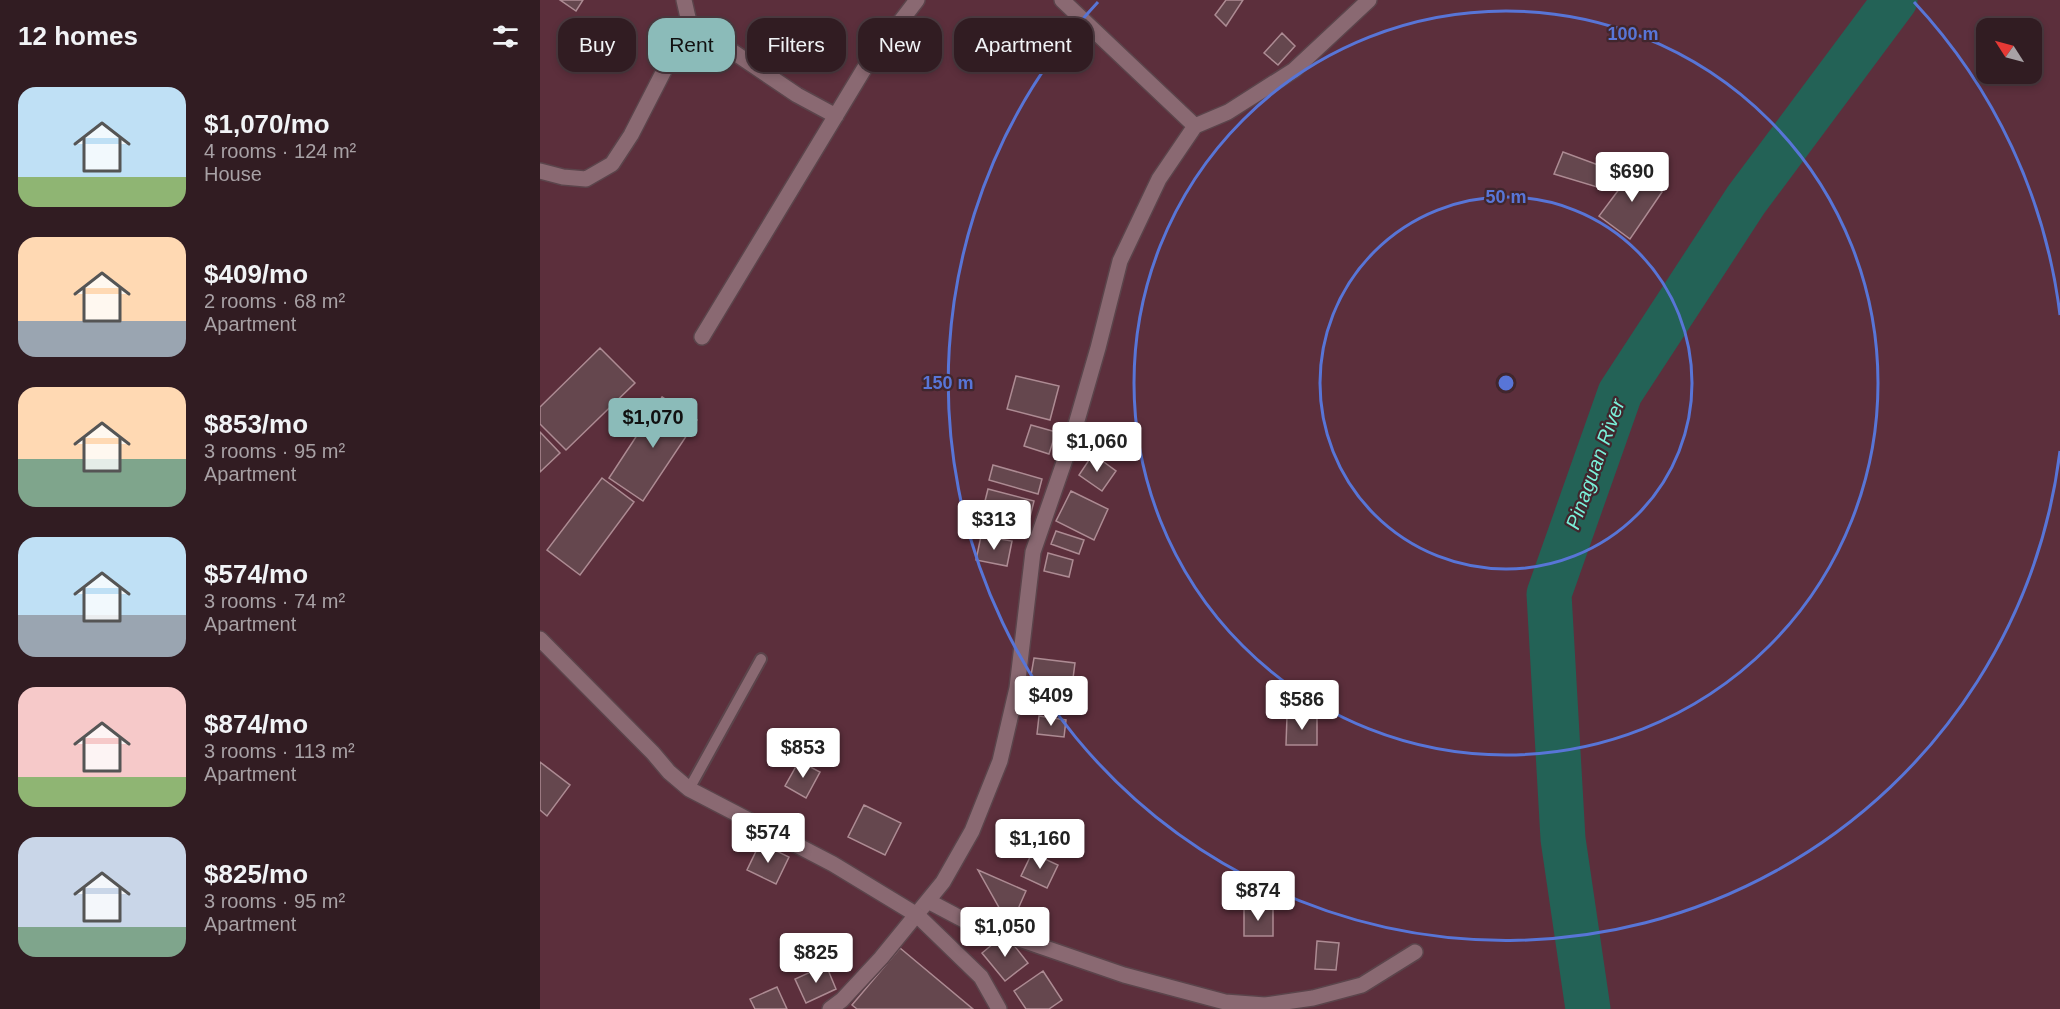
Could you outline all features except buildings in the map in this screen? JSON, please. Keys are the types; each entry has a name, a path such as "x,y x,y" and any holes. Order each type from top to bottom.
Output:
{"street":[{"path":"684,0 688,18"},
{"path":"702,337 864,69 917,0"},
{"path":"1062,0 1195,126"},
{"path":"830,1009 842,1000 943,882 972,831 1000,761 1017,688 1033,552 1073,434 1120,261 1159,179 1195,126 1228,112 1294,70 1369,0"},
{"path":"735,53 797,95 836,116"},
{"path":"540,171 563,177 586,179 612,164 631,135 663,72"},
{"path":"540,639 669,772 689,789 832,864 917,915 981,977 999,1009"},
{"path":"928,901 964,920 1124,975 1226,1002 1265,1005 1313,998 1362,985 1415,952"}],"lane":[{"path":"689,789 761,659"}],"shaded area":[{"path":"540,0 2060,0 2060,1009 540,1009"}],"waterway":[{"name":"Pinaguan River","path":"1588,1009 1563,839 1549,594 1620,393 1746,200 1895,0"}]}
